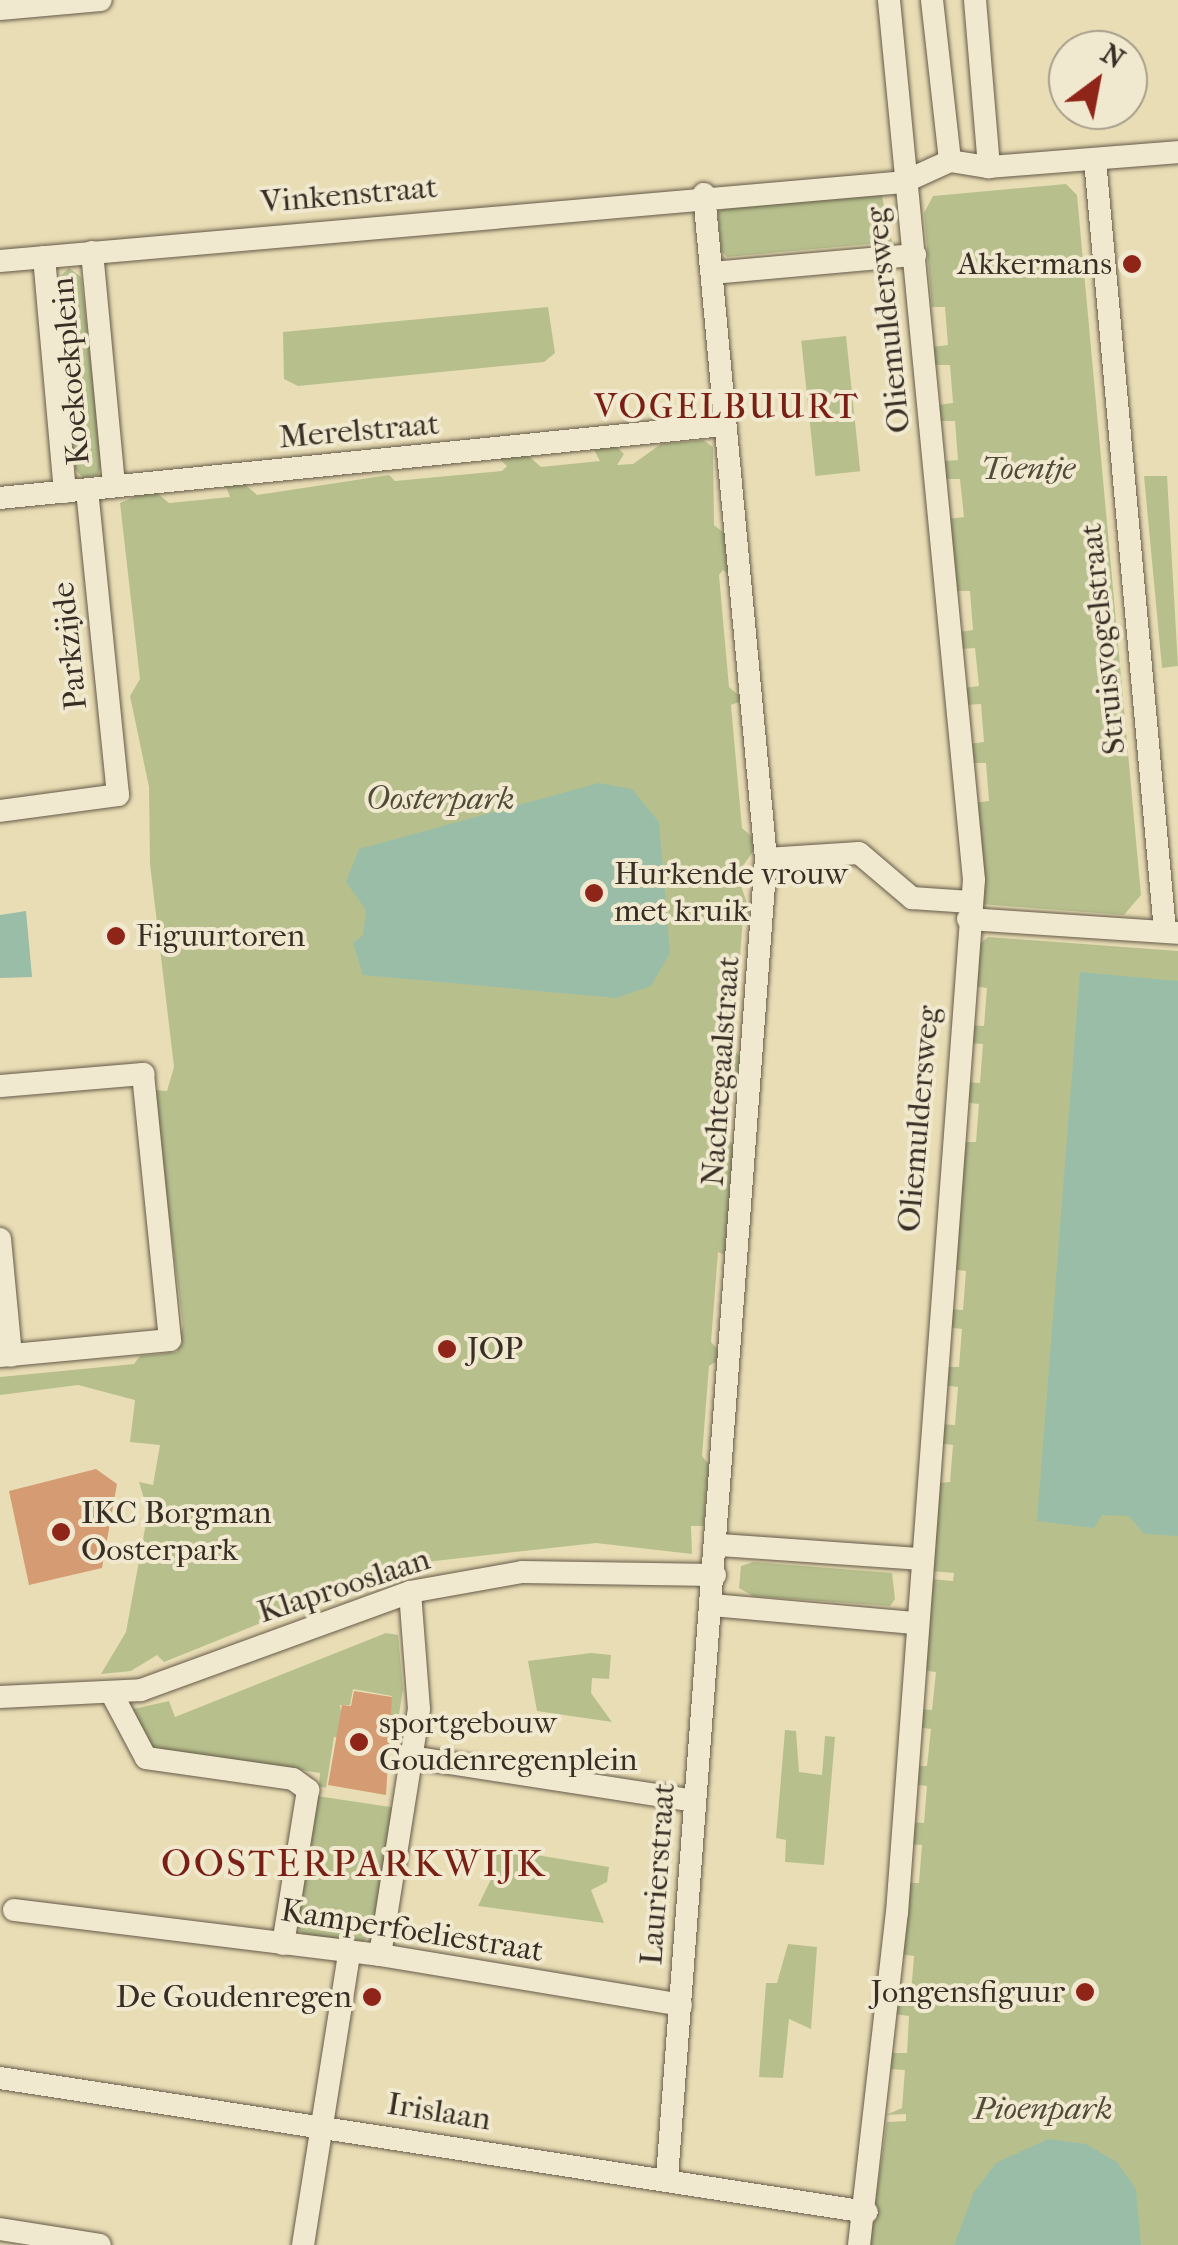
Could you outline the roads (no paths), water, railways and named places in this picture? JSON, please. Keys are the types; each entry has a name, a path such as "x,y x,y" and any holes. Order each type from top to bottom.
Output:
{"street":[{"path":"0,9 101,0"},
{"name":"Oliemuldersweg","path":"859,2245 867,2212 969,911 946,548 904,182 890,0"},
{"path":"932,0 950,161 989,167 1178,152"},
{"path":"974,0 989,167"},
{"name":"Struisvogelstraat","path":"1095,160 1171,932"},
{"name":"Vinkenstraat","path":"0,261 704,194 904,182 950,161"},
{"path":"704,194 712,273 914,255"},
{"name":"Koekoekplein","path":"92,252 114,484"},
{"name":"Koekoekplein","path":"44,257 76,491"},
{"name":"Nachtegaalstraat","path":"712,273 766,858 715,1575"},
{"name":"Merelstraat","path":"0,498 724,425"},
{"name":"Parkzijde","path":"0,812 118,795 76,491"},
{"path":"766,858 859,852 912,898 969,911 1171,932"},
{"path":"0,1086 142,1074 170,1340 6,1356 0,1239"},
{"path":"720,1544 919,1559"},
{"name":"Klaprooslaan","path":"0,1697 113,1696 410,1592 588,1568 715,1575"},
{"name":"Laurierstraat","path":"667,2178 715,1575"},
{"path":"380,1955 420,1672 410,1592"},
{"path":"712,1605 914,1623"},
{"path":"113,1696 146,1758 293,1779 308,1790 283,1944"},
{"path":"411,1757 695,1802"},
{"name":"Kamperfoeliestraat","path":"14,1910 349,1955 380,1955 681,2005"},
{"path":"304,2245 349,1955"},
{"name":"Irislaan","path":"0,2078 667,2178 867,2212"},
{"path":"0,2228 100,2245"}],"place":[{"name":"Akkermans","path":"1132,264"},
{"name":"Hurkende vrouw met kruik","path":"594,893"},
{"name":"Figuurtoren","path":"116,936"},
{"name":"JOP","path":"447,1349"},
{"name":"IKC Borgman Oosterpark","path":"61,1532"},
{"name":"sportgebouw Goudenregenplein","path":"359,1742"},
{"name":"Jongensfiguur","path":"1085,1992"},
{"name":"De Goudenregen","path":"372,1997"}],"district":[{"name":"VOGELBUURT","path":"727,407"},
{"name":"OOSTERPARKWIJK","path":"354,1864"}],"park label":[{"name":"Toentje","path":"1028,469"},
{"name":"Oosterpark","path":"440,799"},
{"name":"Pioenpark","path":"1043,2109"}]}
